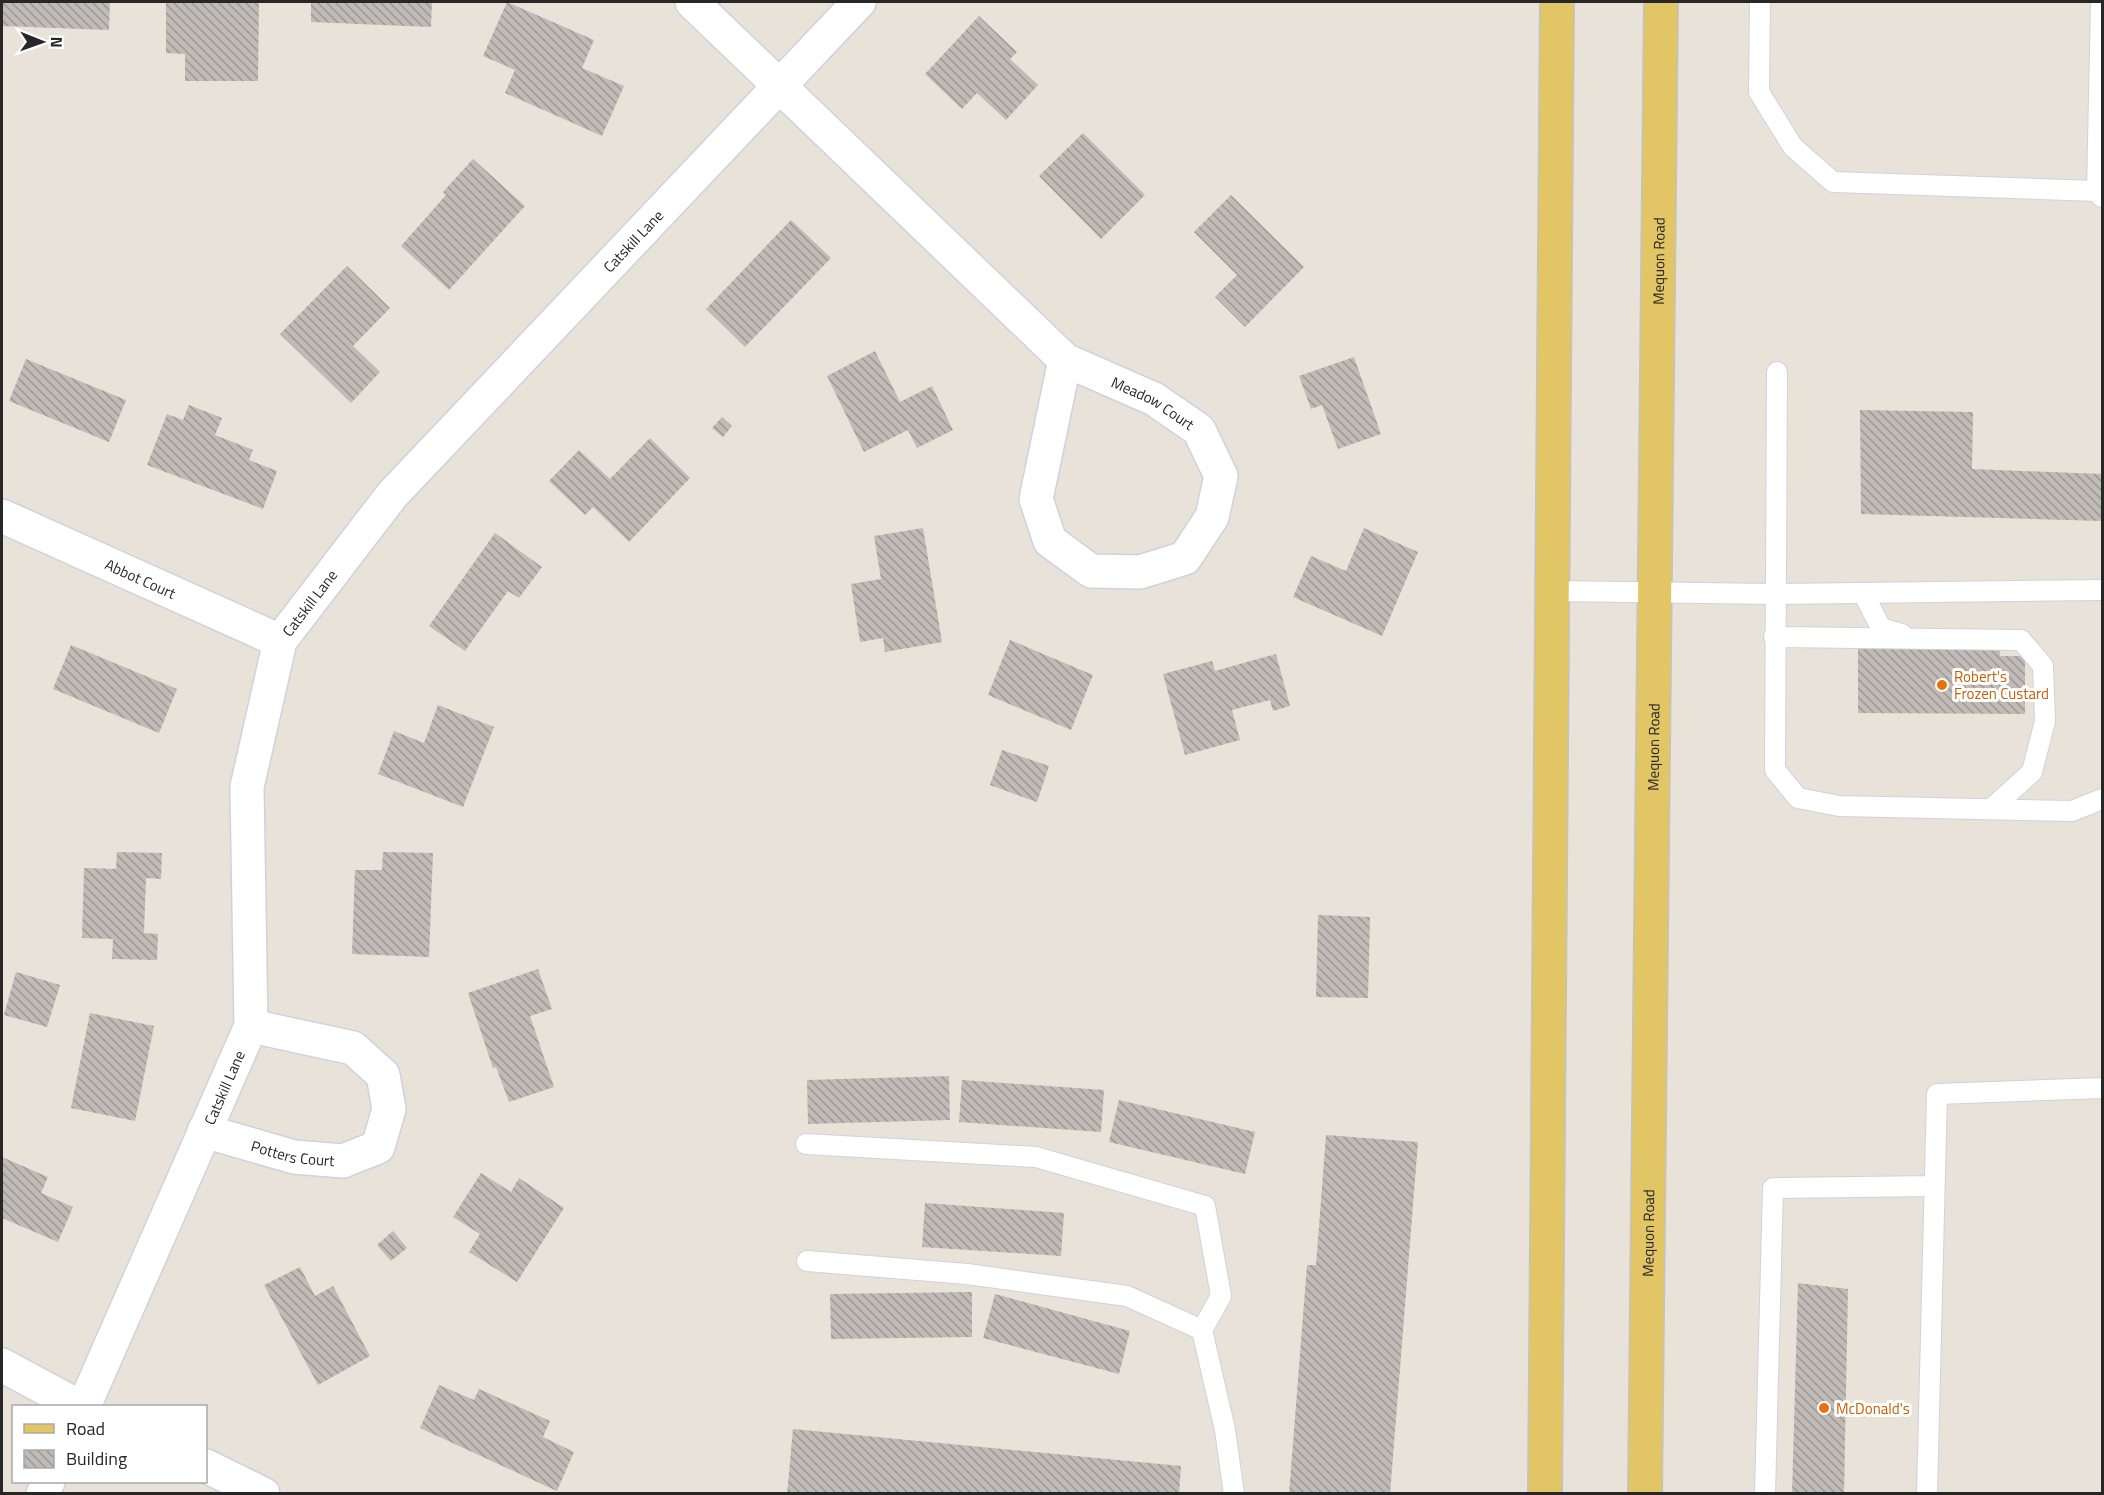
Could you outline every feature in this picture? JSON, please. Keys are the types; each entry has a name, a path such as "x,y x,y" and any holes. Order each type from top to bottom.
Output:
{"main road":[{"path":"1545,1494 1557,2"},
{"name":"Mequon Road","path":"1645,1494 1661,2"}],"street":[{"name":"Meadow Court","path":"692,2 1065,360 1154,399 1199,430 1221,476 1212,517 1185,558 1140,572 1091,572 1050,541 1036,499 1065,360"},
{"name":"Catskill Lane","path":"85,1405 251,1026 247,788 280,640 392,495 860,2"},
{"name":"Abbot Court","path":"2,516 280,640"},
{"name":"Potters Court","path":"204,1131 294,1157 314,1159 343,1161 378,1147 389,1109 382,1075 353,1048 251,1026"},
{"path":"2,1365 74,1405"},
{"path":"207,1467 263,1494"}],"lane":[{"path":"1760,2 1759,92 1793,147 1833,182 2100,194 2101,2"},
{"path":"1777,372 1774,594 1775,770 1798,798 1839,806 2072,811 2103,799"},
{"path":"1552,591 1774,594 2103,590"},
{"path":"1863,593 1881,627 1916,639"},
{"path":"1774,637 2021,640 2043,666 2045,721 2032,772 1991,809"},
{"path":"1927,1494 1937,1094 2103,1088"},
{"path":"806,1144 1036,1157 1205,1206 1221,1296 1203,1330 1225,1430 1234,1494"},
{"path":"1765,1494 1773,1188 1934,1186"},
{"path":"807,1261 967,1274 1127,1296 1203,1330"}],"building":[{"path":"2,2 110,2 109,30 2,26"},
{"path":"259,2 258,81 185,81 185,54 166,53 166,3"},
{"path":"311,2 432,2 431,27 311,22"},
{"path":"507,2 594,40 582,68 624,86 602,136 505,93 515,70 483,56"},
{"path":"979,16 1017,52 1010,59 1038,85 1006,120 977,93 962,109 925,74"},
{"path":"1083,133 1145,195 1101,239 1039,176"},
{"path":"473,159 525,206 449,290 401,246 446,195 443,192"},
{"path":"1231,195 1304,267 1245,327 1215,297 1237,275 1194,232"},
{"path":"791,220 831,258 745,347 706,309"},
{"path":"347,266 390,308 353,346 380,372 351,403 280,334"},
{"path":"875,351 900,402 932,386 953,430 917,448 908,430 864,452 827,376"},
{"path":"1354,357 1381,434 1338,449 1322,405 1311,409 1299,376"},
{"path":"26,359 126,400 109,442 9,401"},
{"path":"189,405 222,418 215,435 253,450 249,460 277,471 263,509 147,465 167,414 183,420"},
{"path":"1860,410 1973,412 1972,469 2102,474 2102,521 1861,514"},
{"path":"722,417 732,426 723,437 712,428"},
{"path":"650,438 690,478 629,542 593,507 585,515 549,481 579,450 610,479"},
{"path":"923,528 942,642 885,652 883,638 860,642 851,584 881,579 874,536"},
{"path":"1364,528 1418,552 1382,636 1293,597 1311,556 1346,571"},
{"path":"495,533 542,567 519,598 508,591 465,651 429,626"},
{"path":"1010,640 1093,675 1071,730 988,695"},
{"path":"71,645 177,689 159,733 53,689"},
{"name":"Robert's Frozen Custard","path":"1858,645 2000,646 2000,656 2025,656 2025,714 1858,713"},
{"path":"1276,654 1290,706 1273,711 1270,700 1232,710 1240,740 1185,755 1163,674 1212,661 1215,671"},
{"path":"438,705 494,727 463,807 378,774 394,731 424,743"},
{"path":"1002,750 1049,766 1037,802 990,785"},
{"path":"117,852 162,853 161,879 146,878 144,933 158,934 157,960 112,959 113,939 82,938 84,868 116,869"},
{"path":"383,852 433,853 429,957 352,954 355,870 382,870"},
{"path":"1318,915 1370,917 1368,998 1316,997"},
{"path":"538,969 552,1009 530,1016 554,1087 509,1102 496,1067 493,1068 468,993"},
{"path":"16,972 60,985 47,1027 4,1015"},
{"path":"90,1013 154,1026 135,1121 71,1108"},
{"path":"949,1076 950,1120 808,1124 807,1080"},
{"path":"962,1080 1104,1090 1101,1132 959,1122"},
{"path":"1119,1100 1255,1132 1245,1174 1109,1142"},
{"path":"1326,1135 1418,1142 1390,1494 1289,1494 1307,1265 1316,1265"},
{"path":"2,1157 48,1177 41,1193 73,1207 58,1242 2,1218"},
{"path":"481,1173 511,1192 519,1178 564,1208 517,1282 469,1252 480,1234 453,1217"},
{"path":"925,1203 1064,1213 1061,1256 922,1247"},
{"path":"393,1231 407,1248 391,1261 377,1245"},
{"path":"300,1267 315,1296 333,1286 370,1356 318,1385 264,1285"},
{"path":"1798,1283 1848,1289 1844,1494 1792,1494"},
{"path":"972,1292 972,1337 831,1339 830,1294"},
{"path":"995,1294 1130,1331 1119,1374 983,1338"},
{"path":"439,1385 474,1400 479,1389 550,1421 543,1437 574,1452 557,1491 420,1428"},
{"path":"793,1429 1181,1466 1179,1494 787,1494"}],"place":[{"name":"Robert's Frozen Custard","path":"1942,685"},
{"name":"McDonald's","path":"1824,1408"}]}
